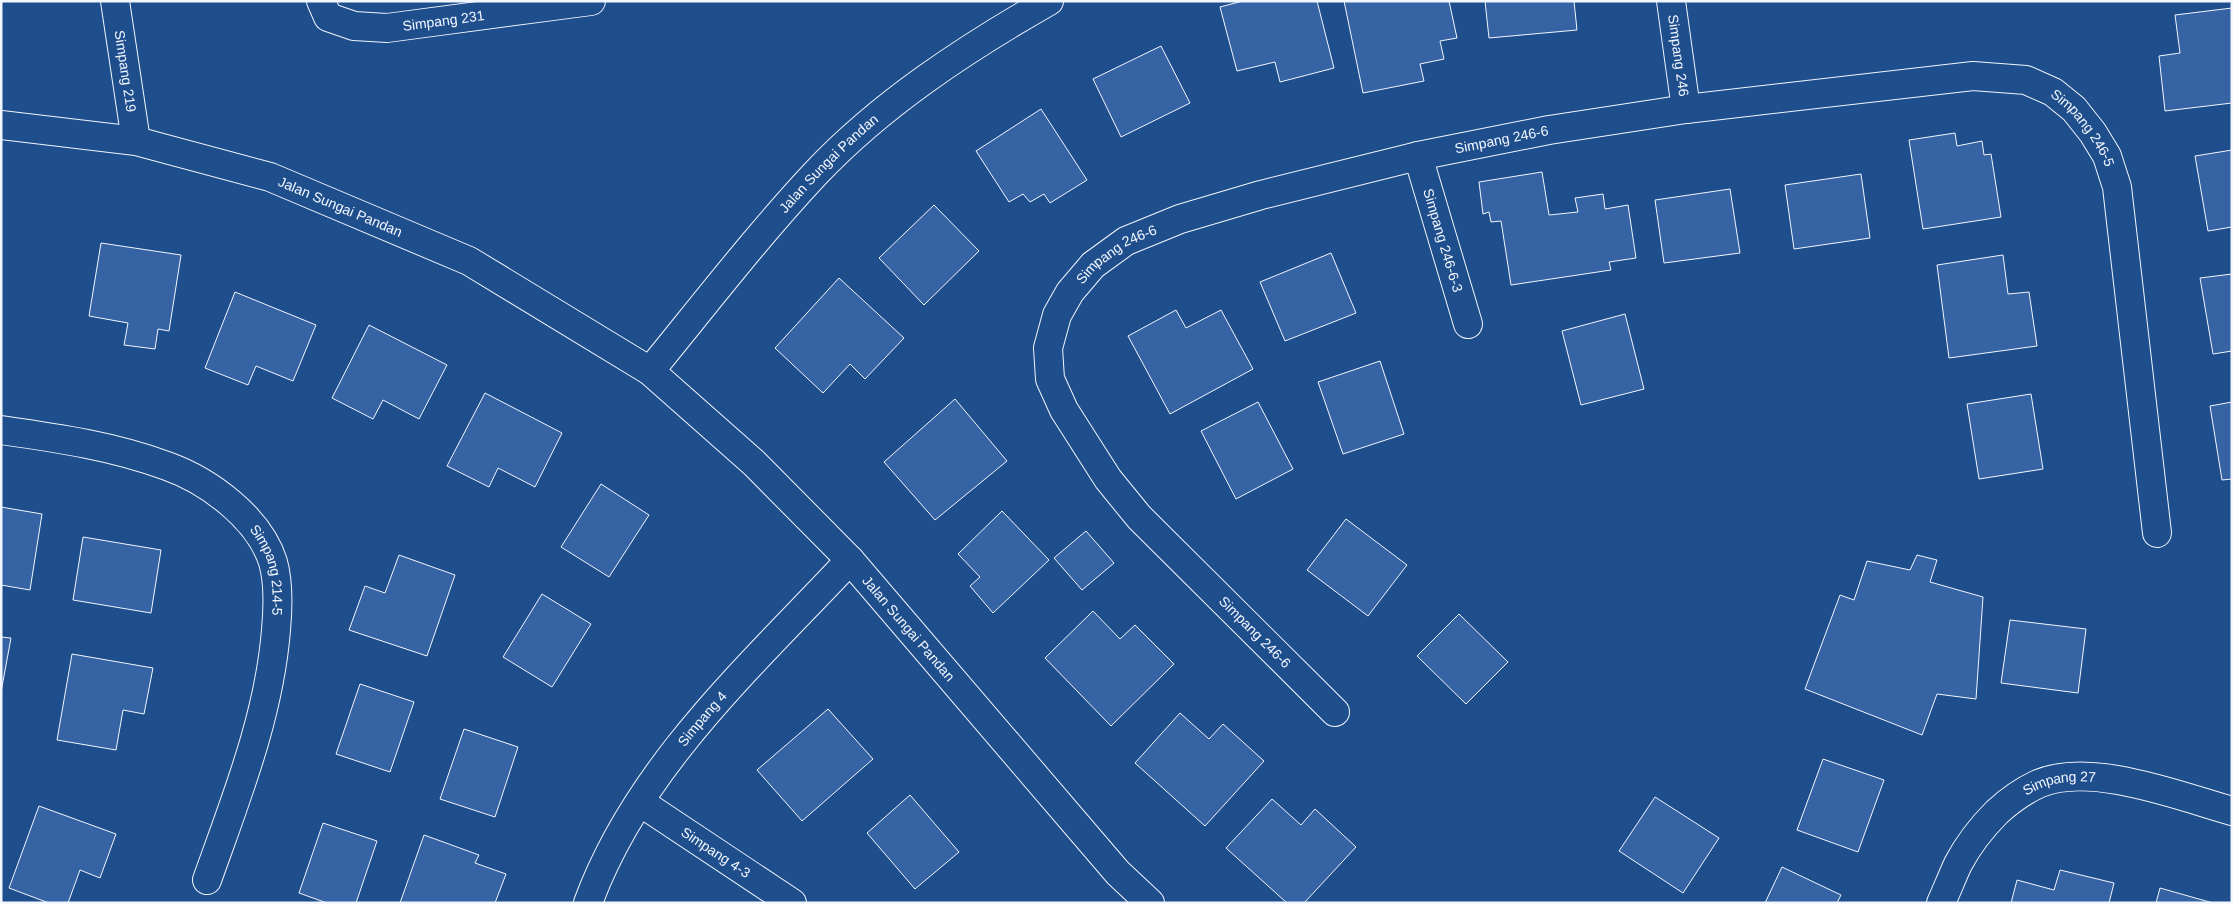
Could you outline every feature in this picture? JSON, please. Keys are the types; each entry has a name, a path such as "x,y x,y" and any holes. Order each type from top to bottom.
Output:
{"street":[{"name":"Simpang 219","path":"115,1 136,141"},
{"name":"Simpang 231","path":"324,9 354,26 387,28 591,1"},
{"name":"Jalan Sungai Pandan","path":"650,371 766,229 816,173 869,123 927,78 993,33 1048,1"},
{"name":"Simpang 246","path":"1671,1 1686,109"},
{"name":"Simpang 246-5","path":"1686,109 1973,76 2026,80 2052,92 2074,109 2093,132 2107,156 2117,187 2157,534"},
{"name":"Simpang 246-6","path":"1335,712 1140,517 1108,479 1064,410 1050,379 1048,348 1057,315 1070,292 1093,265 1126,241 1180,219 1261,195 1418,156 1549,130 1686,109"},
{"name":"Jalan Sungai Pandan","path":"1,125 136,141 270,177 469,261 650,371 754,463 850,560 1118,873 1150,903"},
{"name":"Simpang 246-6-3","path":"1418,156 1468,324"},
{"name":"Simpang 214-5","path":"1,430 81,442 168,466 201,483 230,502 253,526 265,542 273,563 277,592 275,650 270,682 253,751 207,880"},
{"name":"Simpang 4","path":"588,903 608,856 640,802 670,757 703,716 850,560"},
{"name":"Simpang 27","path":"1942,903 1959,863 1984,825 2010,800 2039,784 2068,778 2098,777 2134,782 2232,811"},
{"name":"Simpang 4-3","path":"640,802 792,903"}],"building":[{"path":"1243,1 1317,1 1334,68 1280,82 1275,62 1237,71 1220,7"},
{"path":"1344,1 1449,1 1457,38 1440,41 1444,59 1420,64 1424,81 1363,93"},
{"path":"1485,1 1574,1 1577,30 1489,38"},
{"path":"2232,8 2232,103 2165,111 2159,56 2180,53 2175,15"},
{"path":"1161,46 1190,103 1121,137 1093,79"},
{"path":"1041,109 1087,180 1050,203 1044,194 1030,202 1023,194 1009,202 976,151"},
{"path":"1955,133 1957,146 1982,141 1984,155 1991,154 2001,217 1923,229 1909,140"},
{"path":"2232,150 2232,227 2208,231 2195,156"},
{"path":"1542,172 1549,215 1578,212 1575,198 1603,194 1605,209 1628,205 1636,258 1609,262 1611,270 1511,285 1501,221 1491,222 1489,212 1483,214 1479,182"},
{"path":"1861,174 1870,238 1794,249 1785,185"},
{"path":"1730,189 1740,253 1664,263 1655,200"},
{"path":"934,205 979,251 924,305 879,258"},
{"path":"101,243 181,255 169,331 158,329 155,349 124,345 128,323 89,316"},
{"path":"1331,253 1356,313 1285,341 1260,282"},
{"path":"2003,255 2008,294 2029,292 2037,346 1949,358 1937,265"},
{"path":"2232,274 2232,351 2213,354 2200,278"},
{"path":"839,278 904,338 865,379 850,364 823,393 775,348"},
{"path":"235,292 316,325 293,381 256,366 248,385 205,368"},
{"path":"1176,310 1186,328 1221,310 1253,369 1170,414 1128,336"},
{"path":"1625,314 1644,389 1581,405 1562,331"},
{"path":"369,325 447,365 419,419 383,400 373,419 332,398"},
{"path":"1380,361 1404,434 1343,454 1318,382"},
{"path":"485,393 562,433 535,487 498,468 489,487 447,466"},
{"path":"2031,394 2043,469 1979,479 1967,404"},
{"path":"955,399 1007,461 935,520 884,462"},
{"path":"1258,402 1293,469 1236,499 1201,431"},
{"path":"2232,402 2232,479 2222,480 2210,406"},
{"path":"601,484 649,515 609,577 561,547"},
{"path":"1,507 42,514 30,590 1,585"},
{"path":"1002,511 1049,560 993,613 970,586 980,577 958,554"},
{"path":"1346,519 1407,565 1368,616 1307,570"},
{"path":"1086,531 1114,563 1082,590 1054,558"},
{"path":"83,537 161,550 151,613 73,600"},
{"path":"399,555 455,575 427,656 349,630 365,586 385,593"},
{"path":"1917,555 1937,560 1930,582 1983,597 1976,699 1937,694 1922,735 1805,689 1840,595 1854,600 1867,561 1910,570"},
{"path":"542,594 591,624 552,687 503,657"},
{"path":"1093,611 1120,639 1135,625 1174,664 1111,726 1045,658"},
{"path":"1459,614 1508,662 1466,704 1417,656"},
{"path":"2010,620 2086,629 2078,693 2001,683"},
{"path":"1,637 11,638 1,692"},
{"path":"72,654 153,668 144,714 123,710 116,750 57,740"},
{"path":"360,684 414,702 390,772 336,754"},
{"path":"828,709 873,759 802,821 757,770"},
{"path":"1180,713 1209,739 1223,724 1264,761 1205,826 1135,763"},
{"path":"464,729 518,747 495,817 440,799"},
{"path":"1823,759 1884,780 1858,852 1797,830"},
{"path":"910,795 959,852 915,889 867,833"},
{"path":"1655,797 1719,838 1683,893 1619,851"},
{"path":"1272,799 1301,825 1315,809 1356,847 1304,903 1287,903 1226,848"},
{"path":"39,806 116,834 100,878 80,870 68,903 49,903 9,888"},
{"path":"323,823 377,841 356,903 327,903 299,893"},
{"path":"424,835 479,855 475,863 506,874 495,903 400,903"},
{"path":"1782,867 1841,895 1837,903 1765,903"},
{"path":"2060,870 2114,883 2109,903 2011,903 2017,880 2054,890"},
{"path":"2160,888 2213,903 2156,903"}]}
